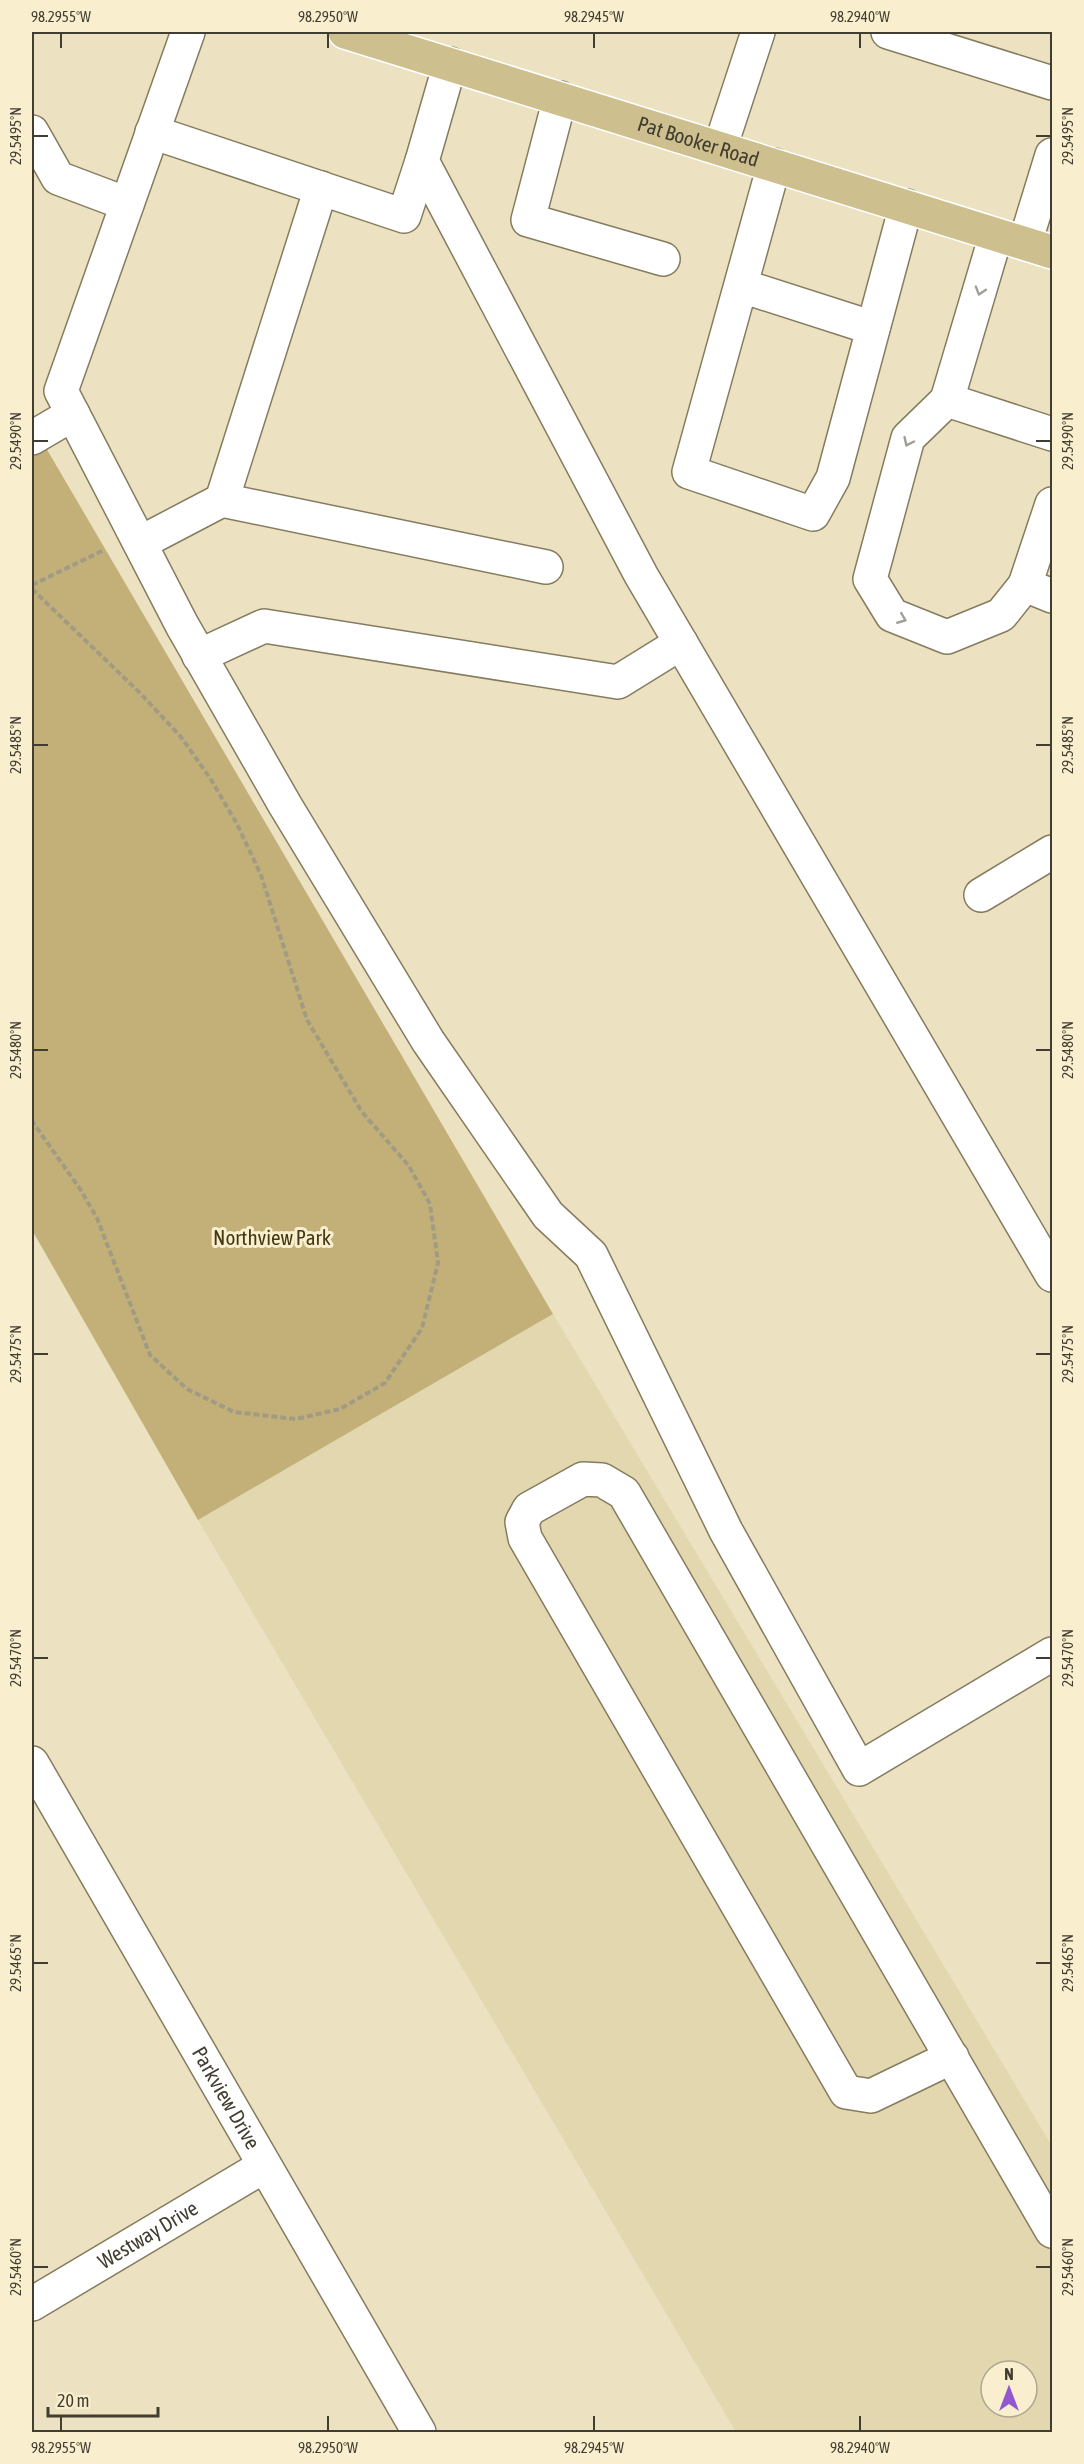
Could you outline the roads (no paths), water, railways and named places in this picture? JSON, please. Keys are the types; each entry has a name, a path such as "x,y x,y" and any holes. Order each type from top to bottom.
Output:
{"main road":[{"name":"Pat Booker Road","path":"345,32 1025,243"}],"street":[{"path":"188,32 61,391 199,656 285,805 428,1041 548,1215 591,1255 726,1531 859,1769 1053,1654"},
{"path":"720,148 758,32"},
{"path":"888,32 1053,84"},
{"path":"152,132 404,216 450,64"},
{"path":"560,98 528,219 663,259"},
{"path":"32,132 58,178 127,204"},
{"path":"1053,155 1025,243 947,400 908,438 870,579 892,615 947,637 1001,615 1039,591 1053,504"},
{"path":"422,161 641,574 1053,1275"},
{"path":"774,165 689,472 813,514 833,478 906,206"},
{"path":"222,500 321,188"},
{"path":"742,286 873,328"},
{"path":"947,400 1053,434"},
{"path":"32,438 73,414"},
{"path":"138,539 222,500 546,567"},
{"path":"199,656 264,626 618,682 681,643"},
{"path":"981,895 1053,852"},
{"path":"952,2057 871,2096 846,2092 525,1538 522,1522 529,1509 583,1479 602,1480 624,1493 952,2057 1053,2231"},
{"name":"Parkview Drive","path":"32,1763 419,2433"},
{"name":"Westway Drive","path":"32,2304 264,2166"}],"park label":[{"name":"Northview Park","path":"272,1238"}]}
